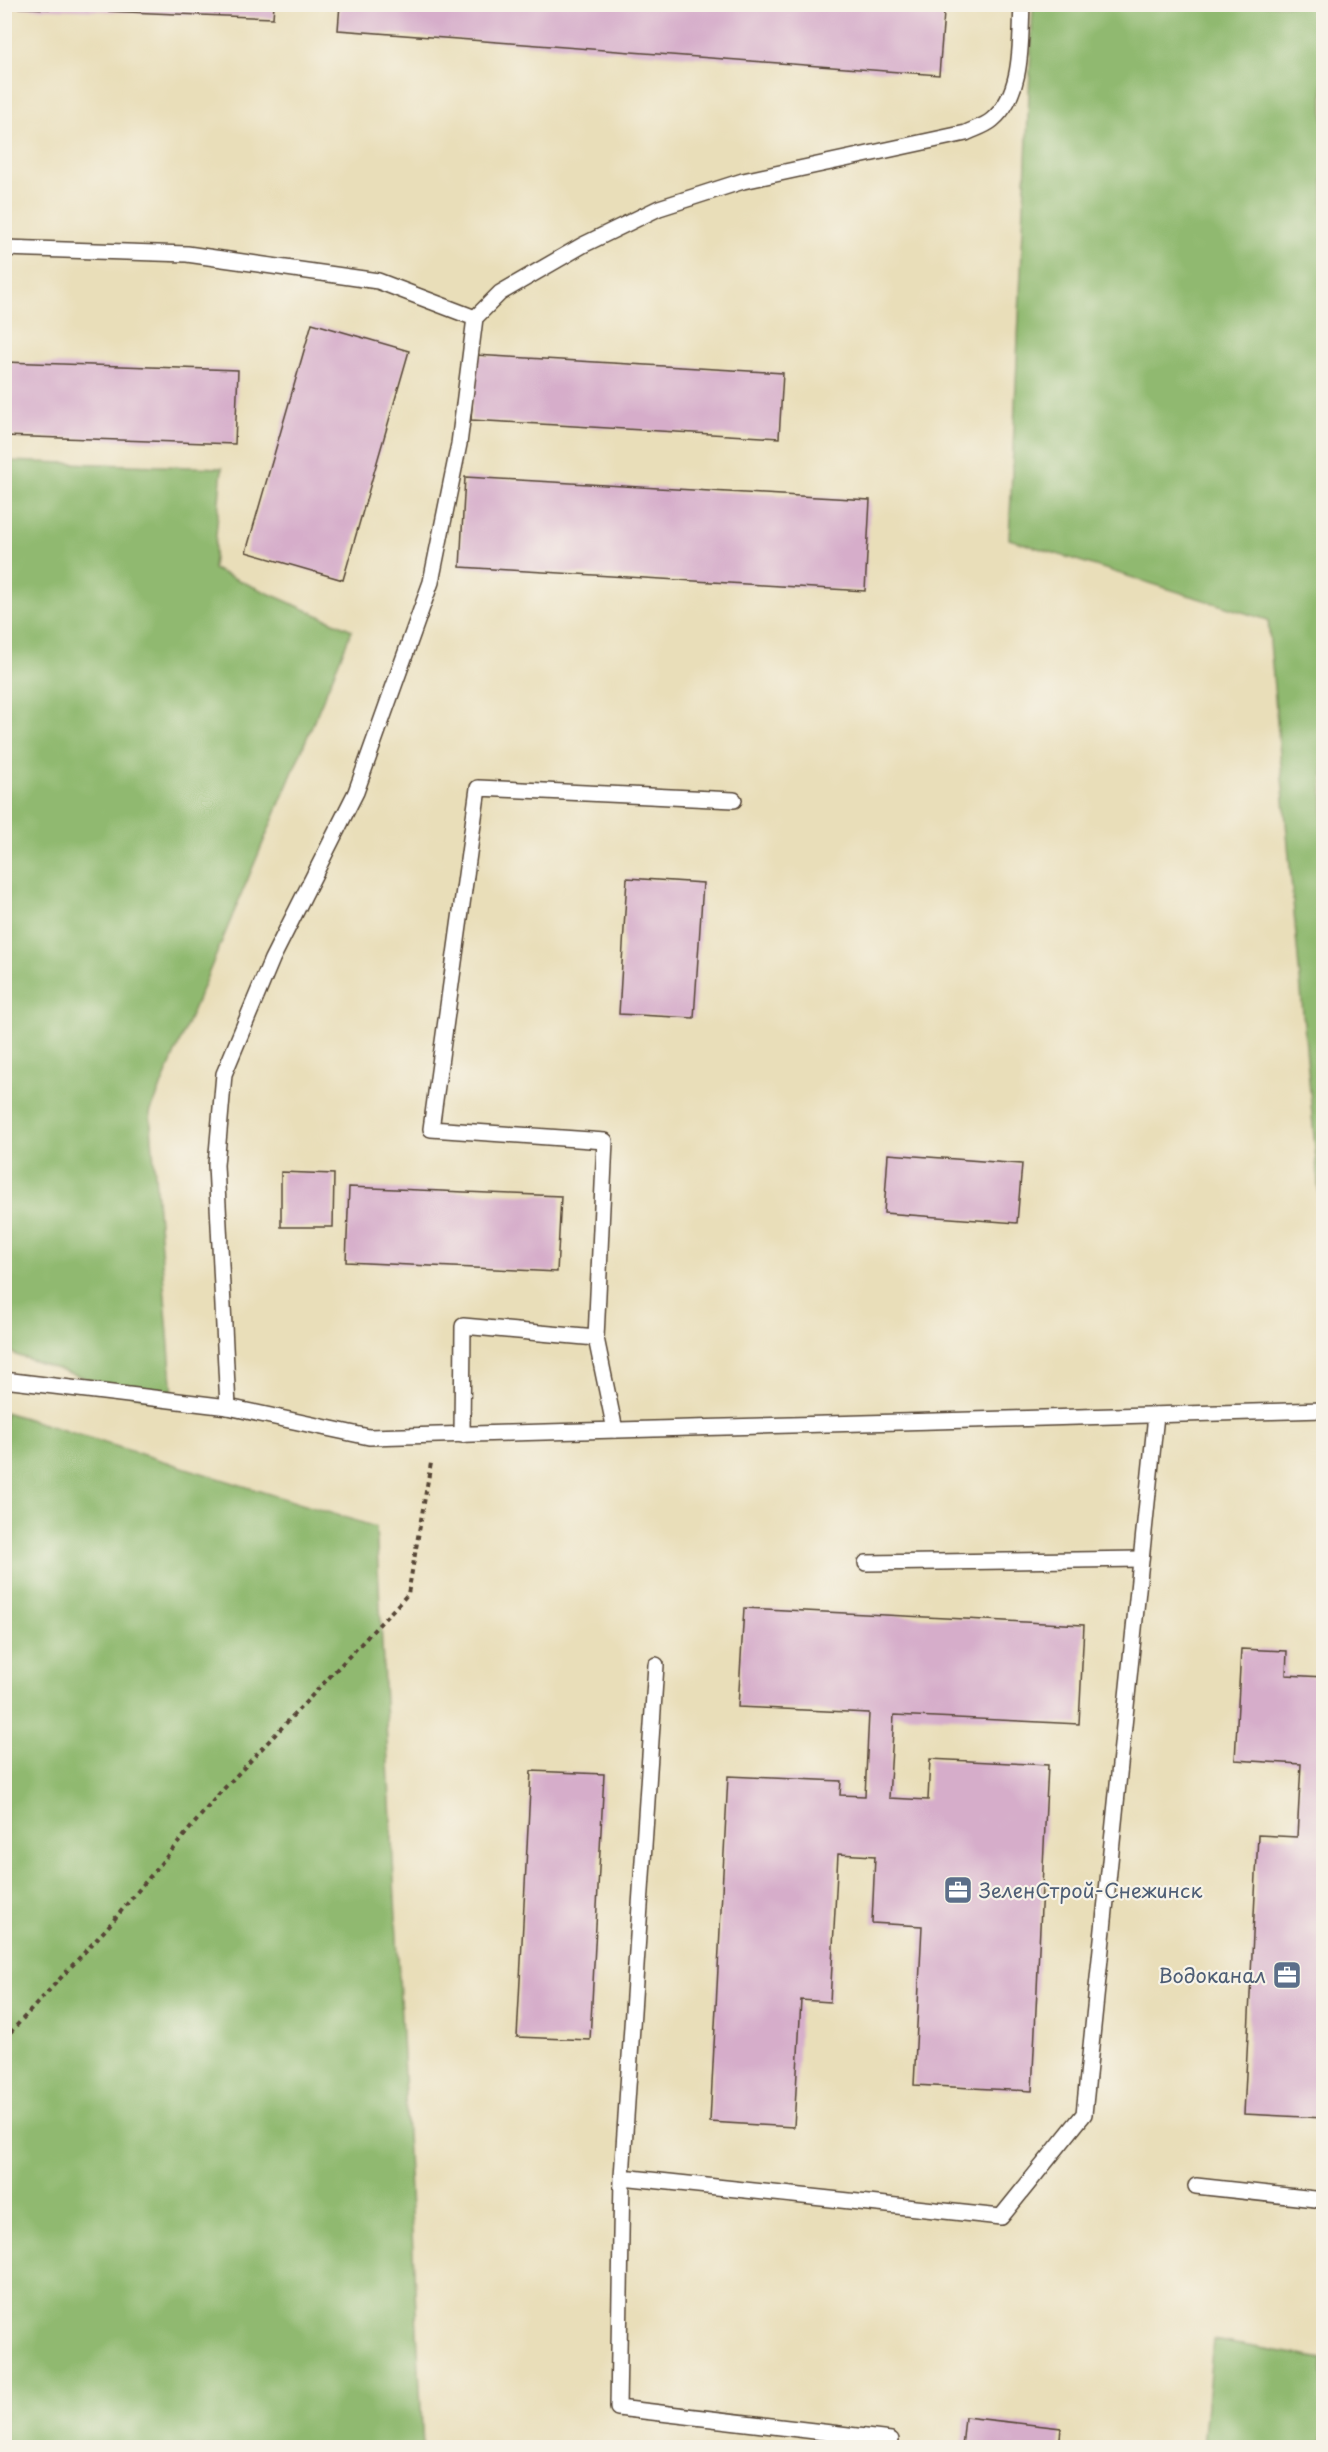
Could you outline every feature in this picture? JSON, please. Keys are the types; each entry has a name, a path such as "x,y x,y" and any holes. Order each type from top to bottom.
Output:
{"lane":[{"path":"228,1407 216,1165 224,1074 272,959 356,792 431,582 459,444 475,318 500,294 583,245 659,208 743,181 966,133 992,120 1011,95 1018,62 1022,4"},
{"path":"4,248 187,254 378,281 475,318"},
{"path":"615,1430 596,1338 605,1141 431,1129 478,788 734,800"},
{"path":"462,1435 464,1326 596,1338"},
{"path":"4,1380 228,1407 369,1437 1323,1410"},
{"path":"622,2177 1001,2217 1084,2114 1156,1415"},
{"path":"866,1563 1141,1559"},
{"path":"656,1665 622,2177 618,2408 891,2440"},
{"path":"1196,2186 1323,2200"}],"path":[{"path":"4,2039 107,1928 218,1795 408,1594 436,1435"}],"green space":[{"path":"1033,5 1323,5 1323,1238 1268,620 1009,539"},
{"path":"5,461 222,468 213,569 352,630 150,1113 174,1408 16,1355 5,1347"},
{"path":"5,1412 376,1527 423,2447 5,2447"},
{"path":"1213,2340 1323,2359 1323,2447 1203,2447"}],"building":[{"path":"4,4 274,4 273,18 4,7"},
{"path":"340,4 835,4 944,13 939,75 338,30"},
{"path":"312,323 409,351 343,580 246,552"},
{"path":"475,355 783,373 779,438 471,420"},
{"path":"4,362 238,370 235,444 4,436"},
{"path":"465,477 870,500 865,591 460,567"},
{"path":"627,878 703,883 694,1018 619,1014"},
{"path":"888,1154 1022,1164 1017,1223 884,1213"},
{"path":"281,1172 334,1174 333,1227 281,1227"},
{"path":"349,1187 561,1196 557,1272 346,1262"},
{"name":"ЗеленСтрой-Снежинск","path":"744,1608 1084,1625 1079,1724 894,1715 889,1798 928,1800 930,1759 1048,1765 1032,2091 914,2085 922,1926 872,1923 875,1856 838,1854 830,2002 801,2000 794,2127 710,2122 728,1776 841,1781 840,1795 865,1796 869,1713 738,1707"},
{"name":"Водоканал","path":"1241,1649 1287,1651 1286,1675 1324,1677 1324,2118 1244,2114 1258,1835 1297,1837 1301,1764 1235,1760"},
{"path":"531,1771 604,1774 590,2040 517,2037"},
{"path":"965,2417 1061,2428 1059,2448 962,2448"}],"place":[{"name":"ЗеленСтрой-Снежинск","path":"958,1890"},
{"name":"Водоканал","path":"1287,1975"}]}
